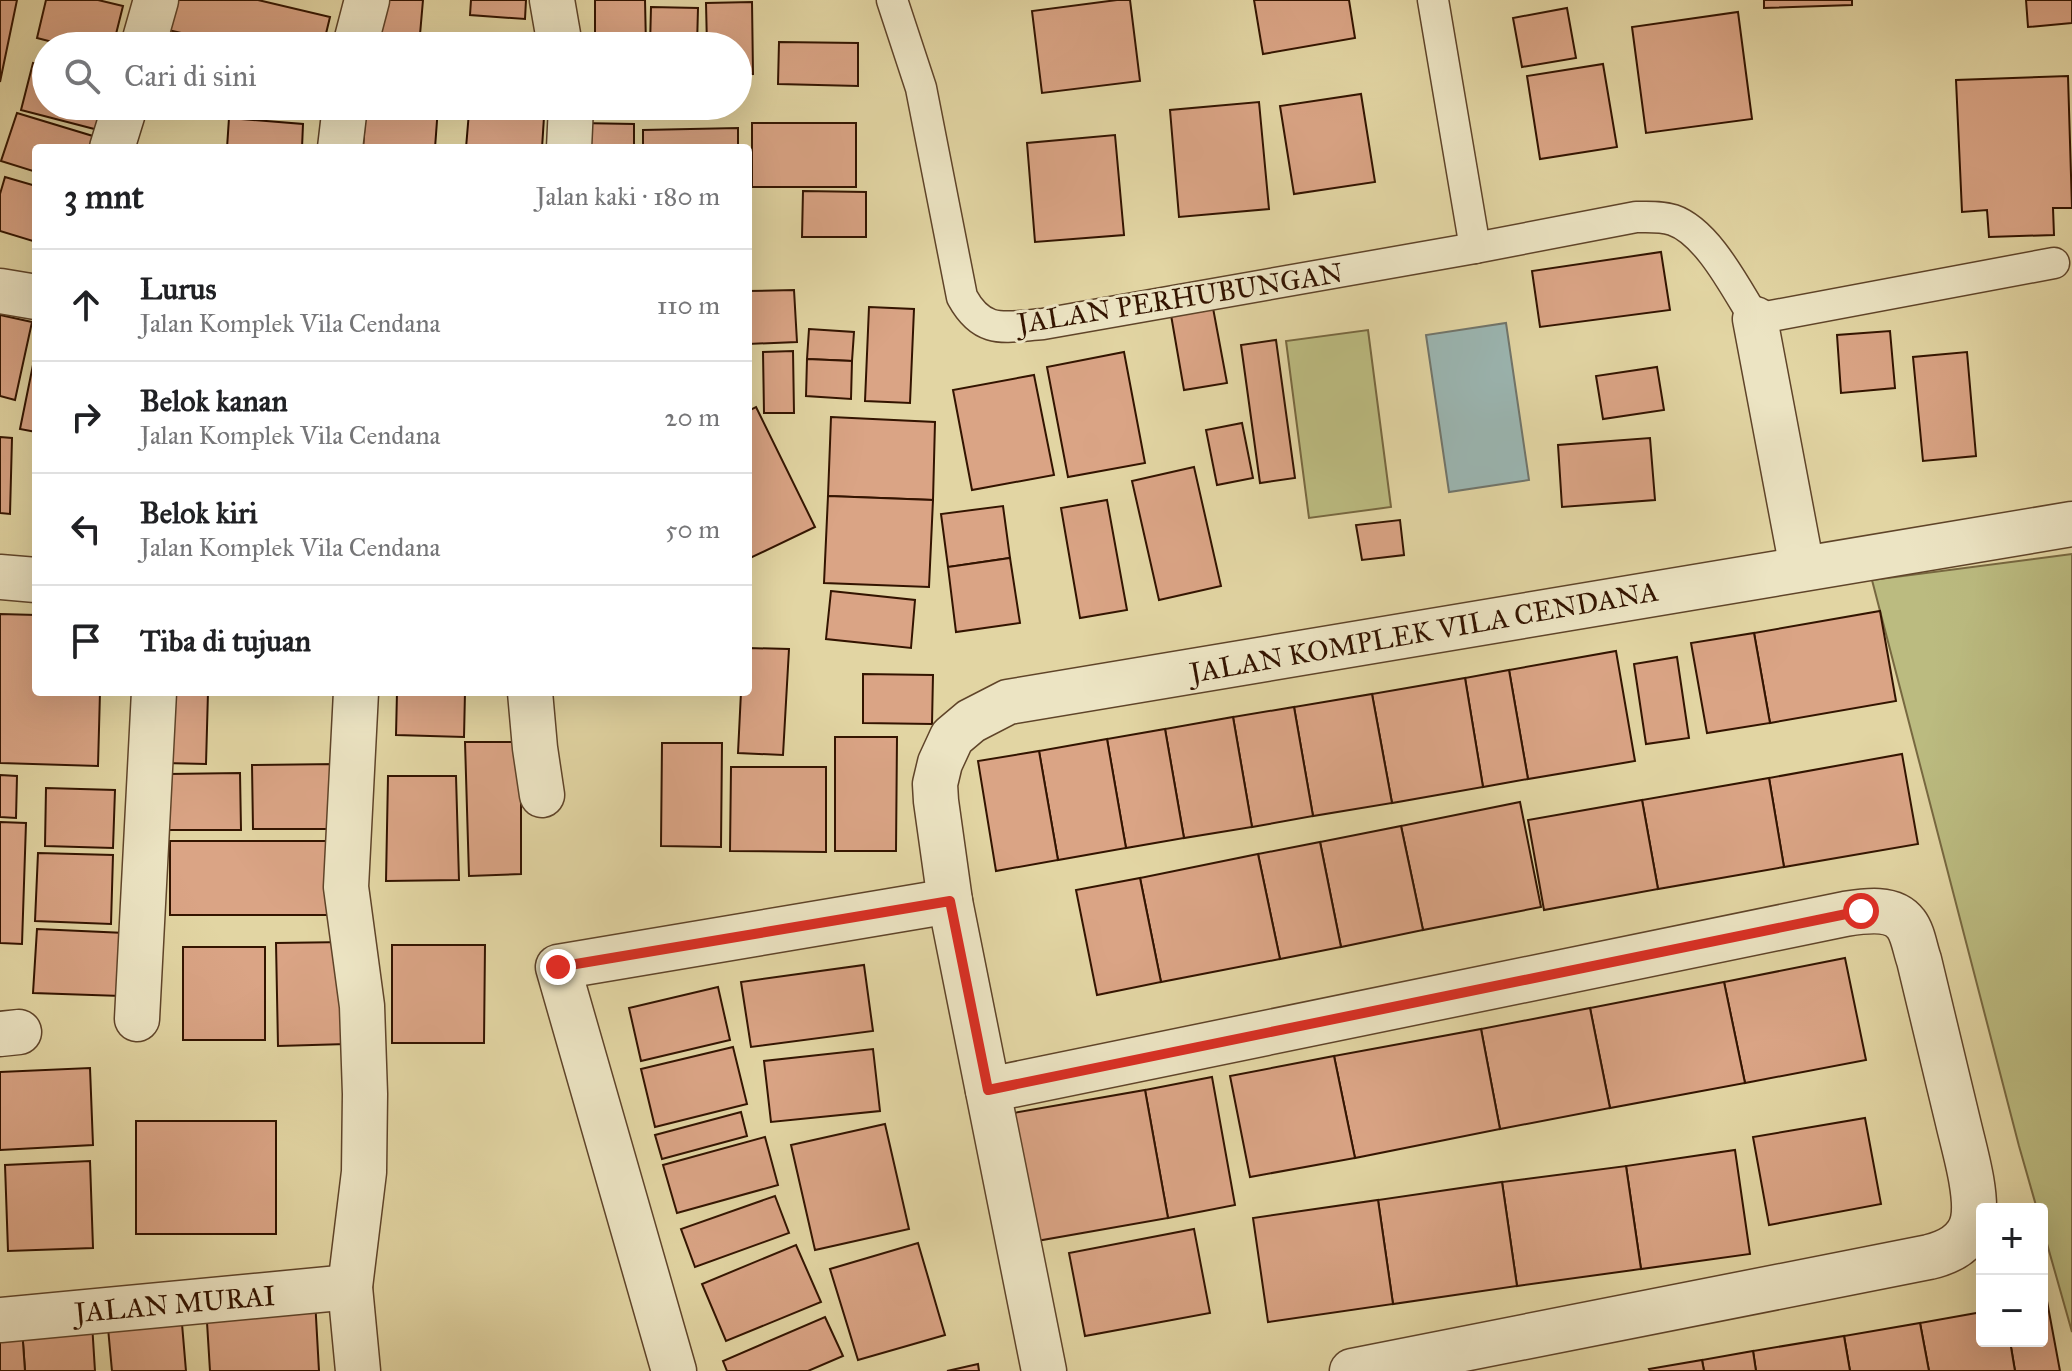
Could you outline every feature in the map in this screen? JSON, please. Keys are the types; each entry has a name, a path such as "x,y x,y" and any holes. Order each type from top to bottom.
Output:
{"street":[{"path":"147,32 156,0"},
{"path":"359,32 367,0"},
{"path":"552,0 558,32"},
{"path":"113,144 121,120"},
{"path":"340,144 343,120"},
{"path":"569,144 570,120"},
{"path":"0,291 32,296"},
{"name":"JALAN PERHUBUNGAN","path":"1755,319 1802,568"},
{"name":"JALAN KOMPLEK VILA CENDANA","path":"1044,1371 950,901 936,801 935,784 940,763 952,737 971,721 1008,702 2072,524"},
{"path":"0,577 32,580"},
{"path":"137,1019 154,696"},
{"path":"356,696 346,887 362,1006 364,1172 350,1287 358,1371"},
{"path":"530,696 542,795"},
{"path":"674,1371 558,967 950,901"},
{"path":"988,1090 1845,914 1889,913 1908,926 1971,1177 1973,1218 1961,1243 1943,1254 1929,1257 1352,1371"},
{"name":"JALAN MURAI","path":"0,1320 350,1287"}],"lane":[{"name":"JALAN PERHUBUNGAN","path":"892,0 921,88 962,297 970,311 987,325 1043,324 1636,217 1659,217 1694,231 1755,319"},
{"path":"1433,0 1475,248"},
{"path":"1755,319 2054,263"}],"green space":[{"path":"1368,330 1391,507 1309,518 1286,341"},
{"path":"2072,554 2072,1332 2048,1247 2048,1203 2035,1203 2019,1146 1872,580"}],"water":[{"path":"1506,323 1529,480 1449,492 1426,335"}],"building":[{"path":"0,0 17,0 0,82"},
{"path":"46,0 98,0 123,6 116,32 38,32"},
{"path":"171,0 258,0 330,17 326,32 177,32 164,29"},
{"path":"377,0 423,0 420,32 375,32"},
{"path":"471,0 526,0 525,19 470,15"},
{"path":"595,0 645,0 646,32 595,32"},
{"path":"1130,0 1140,81 1042,93 1032,11"},
{"path":"1254,0 1349,0 1355,38 1263,54"},
{"path":"1764,0 1852,0 1852,5 1764,8"},
{"path":"2026,0 2072,0 2072,23 2028,27"},
{"path":"752,2 753,74 752,32 707,32 706,3"},
{"path":"651,7 698,8 697,32 650,32"},
{"path":"1567,8 1576,58 1522,67 1513,18"},
{"path":"1738,12 1752,119 1646,133 1632,27"},
{"path":"779,42 858,43 858,86 778,84"},
{"path":"1603,64 1617,147 1540,159 1527,76"},
{"path":"32,67 32,113 21,110"},
{"path":"2068,76 2072,208 2053,208 2054,235 1989,237 1987,210 1962,212 1956,80"},
{"path":"1361,94 1375,182 1294,194 1280,106"},
{"path":"1259,102 1269,209 1179,217 1170,110"},
{"path":"17,113 106,140 104,144 32,144 32,171 1,161"},
{"path":"60,120 105,120 102,131"},
{"path":"229,120 303,124 302,144 227,144"},
{"path":"365,120 437,120 435,144 363,144"},
{"path":"468,120 544,120 542,144 466,144"},
{"path":"579,123 634,124 634,144 578,144"},
{"path":"752,123 856,123 856,187 752,187"},
{"path":"738,128 738,144 643,144 643,130"},
{"path":"1115,135 1124,235 1035,242 1027,143"},
{"path":"5,177 32,185 32,241 0,231 0,194"},
{"path":"803,191 866,192 866,237 802,237"},
{"path":"1661,252 1670,310 1540,327 1532,271"},
{"path":"794,290 797,342 752,344 752,291"},
{"path":"869,307 914,309 910,403 865,401"},
{"path":"1213,308 1227,383 1184,390 1171,315"},
{"path":"0,315 32,322 15,400 0,396"},
{"path":"809,329 854,332 852,361 807,359"},
{"path":"1890,331 1895,388 1841,393 1837,335"},
{"path":"1276,340 1295,478 1260,483 1241,345"},
{"path":"793,351 794,413 764,413 763,352"},
{"path":"1124,352 1145,463 1068,477 1047,367"},
{"path":"1967,352 1976,456 1923,461 1913,357"},
{"path":"807,359 852,361 851,399 806,396"},
{"path":"1657,367 1664,410 1603,419 1596,376"},
{"path":"32,370 32,431 20,429"},
{"path":"1034,375 1054,475 972,490 953,390"},
{"path":"756,407 815,527 752,557 752,409"},
{"path":"831,417 935,422 933,500 828,496"},
{"path":"1242,423 1253,478 1217,485 1206,430"},
{"path":"0,437 12,438 10,514 0,513"},
{"path":"1650,438 1655,500 1562,507 1558,445"},
{"path":"1194,467 1221,586 1159,600 1132,481"},
{"path":"828,496 933,500 929,587 824,583"},
{"path":"1107,500 1127,610 1080,618 1061,508"},
{"path":"1003,506 1010,558 948,567 941,514"},
{"path":"1400,520 1404,555 1362,560 1356,525"},
{"path":"1010,558 1020,623 956,632 948,567"},
{"path":"831,591 915,600 911,648 826,639"},
{"path":"1880,611 1896,701 1770,723 1754,633"},
{"path":"0,614 32,615 32,696 100,696 98,766 0,763"},
{"path":"1754,633 1770,723 1707,733 1691,643"},
{"path":"752,648 789,649 783,755 738,753 741,696 752,696"},
{"path":"1616,651 1635,761 1528,779 1509,670"},
{"path":"1677,657 1689,738 1646,744 1634,664"},
{"path":"1509,670 1528,779 1483,787 1465,678"},
{"path":"863,674 933,675 932,724 863,723"},
{"path":"1465,678 1483,787 1392,803 1372,694"},
{"path":"1372,694 1392,803 1313,816 1294,707"},
{"path":"166,696 208,696 206,764 164,763"},
{"path":"397,696 465,696 464,737 396,735"},
{"path":"1294,707 1313,816 1252,827 1233,717"},
{"path":"1233,717 1252,827 1184,838 1165,729"},
{"path":"1165,729 1184,838 1126,848 1107,739"},
{"path":"835,737 897,737 896,851 835,851"},
{"path":"1107,739 1126,848 1058,860 1039,751"},
{"path":"465,742 521,742 521,874 469,876"},
{"path":"662,743 722,743 721,847 661,846"},
{"path":"1039,751 1058,860 996,871 978,761"},
{"path":"1902,754 1918,844 1784,867 1769,778"},
{"path":"337,764 337,829 253,829 252,765"},
{"path":"731,767 826,767 826,852 730,851"},
{"path":"240,773 241,830 168,830 168,774"},
{"path":"0,775 17,776 16,818 0,817"},
{"path":"388,776 456,776 459,880 386,881"},
{"path":"1769,778 1784,867 1658,889 1642,800"},
{"path":"46,788 115,790 113,848 45,846"},
{"path":"1642,800 1658,889 1544,910 1528,820"},
{"path":"1520,802 1541,907 1423,930 1401,826"},
{"path":"0,822 26,823 22,944 0,943"},
{"path":"1401,826 1423,930 1341,947 1320,842"},
{"path":"170,841 333,841 333,915 170,915"},
{"path":"1320,842 1341,947 1280,959 1258,854"},
{"path":"38,853 113,855 111,924 35,921"},
{"path":"1258,854 1280,959 1161,982 1140,878"},
{"path":"1140,878 1161,982 1097,995 1076,890"},
{"path":"37,929 125,933 121,996 33,993"},
{"path":"346,942 347,1044 278,1046 276,943"},
{"path":"392,945 485,945 484,1043 392,1043"},
{"path":"183,947 265,947 265,1040 183,1040"},
{"path":"1845,958 1866,1060 1745,1083 1724,982"},
{"path":"864,965 873,1031 751,1047 741,982"},
{"path":"1724,982 1745,1083 1610,1108 1590,1008"},
{"path":"718,987 730,1040 641,1061 629,1008"},
{"path":"1590,1008 1610,1108 1500,1129 1481,1029"},
{"path":"1481,1029 1500,1129 1355,1158 1334,1056"},
{"path":"733,1047 747,1104 655,1127 641,1069"},
{"path":"873,1049 880,1111 771,1122 764,1061"},
{"path":"1334,1056 1355,1158 1250,1177 1230,1076"},
{"path":"90,1068 93,1145 0,1150 0,1072"},
{"path":"1212,1077 1235,1205 1168,1218 1145,1090"},
{"path":"1145,1090 1168,1218 1031,1242 1008,1114"},
{"path":"741,1112 747,1136 662,1159 655,1135"},
{"path":"1865,1118 1881,1204 1769,1225 1753,1137"},
{"path":"136,1121 276,1121 276,1234 136,1234"},
{"path":"885,1124 909,1229 815,1250 791,1145"},
{"path":"765,1137 778,1185 677,1213 663,1165"},
{"path":"1735,1150 1750,1254 1641,1269 1626,1166"},
{"path":"90,1161 93,1248 8,1251 5,1165"},
{"path":"1626,1166 1641,1269 1517,1286 1502,1182"},
{"path":"1502,1182 1517,1286 1393,1304 1378,1200"},
{"path":"775,1196 789,1233 695,1267 681,1229"},
{"path":"1378,1200 1393,1304 1268,1322 1253,1218"},
{"path":"1194,1229 1210,1313 1085,1336 1069,1253"},
{"path":"918,1243 945,1335 858,1360 830,1269"},
{"path":"796,1245 821,1302 726,1341 702,1284"},
{"path":"315,1299 319,1371 210,1371 206,1306"},
{"path":"2048,1306 2060,1371 2015,1371 2011,1347 2048,1347"},
{"path":"181,1312 186,1371 112,1371 107,1317"},
{"path":"1976,1313 1976,1347 2011,1347 2015,1371 1929,1371 1920,1323"},
{"path":"825,1317 843,1356 808,1371 727,1371 723,1361"},
{"path":"92,1323 95,1371 25,1371 22,1328"},
{"path":"1920,1323 1929,1371 1850,1371 1844,1336"},
{"path":"22,1328 25,1371 0,1371 0,1329"},
{"path":"1844,1336 1850,1371 1756,1371 1753,1351"},
{"path":"1753,1351 1756,1371 1704,1371 1702,1360"},
{"path":"1702,1360 1704,1371 1649,1369"},
{"path":"978,1364 979,1371 947,1371"}],"route":[{"path":"558,967 950,901 988,1090 1861,911"}]}
